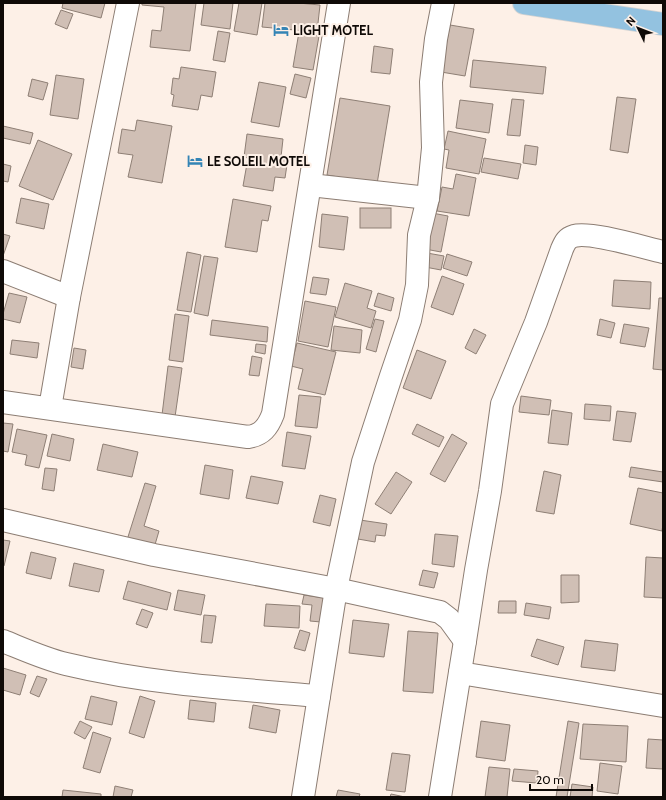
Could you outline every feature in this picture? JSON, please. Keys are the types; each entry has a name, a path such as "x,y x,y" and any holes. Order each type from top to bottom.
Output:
{"main road":[{"path":"524,3 663,24"}],"street":[{"path":"50,408 69,297 128,3"},
{"path":"3,402 248,437 256,436 269,424 273,414 339,3"},
{"path":"303,797 336,589 363,462 410,320 416,285 419,234 428,198 433,148 431,82 436,39 443,3"},
{"path":"310,185 428,198"},
{"path":"440,797 490,491 502,404 536,322 566,239 575,235 592,235 663,252"},
{"path":"3,271 69,297"},
{"path":"3,520 154,555 336,589 440,612 449,619 466,641"},
{"path":"3,641 65,664 119,674 190,686 319,696"},
{"path":"460,673 663,706"}],"building":[{"path":"63,3 105,3 101,18 62,8"},
{"path":"142,3 196,3 190,51 150,47 152,30 161,31 164,7 142,5"},
{"path":"204,3 233,3 230,29 201,25"},
{"path":"239,3 262,3 257,35 234,31"},
{"path":"265,3 320,5 317,32 262,27"},
{"path":"61,10 73,14 67,29 55,24"},
{"path":"450,25 474,29 465,76 441,72"},
{"path":"218,31 230,33 225,62 213,60"},
{"path":"299,32 319,36 313,70 293,67"},
{"path":"374,46 393,49 390,74 371,72"},
{"path":"473,60 546,67 543,94 470,87"},
{"path":"181,67 216,72 212,97 201,95 198,110 172,106 174,95 171,94 173,78 179,79"},
{"path":"295,74 311,78 306,98 290,94"},
{"path":"56,75 84,79 78,119 50,115"},
{"path":"32,79 48,83 43,100 28,96"},
{"path":"259,82 286,87 279,127 251,122"},
{"path":"617,97 636,99 628,153 610,150"},
{"path":"340,98 390,106 377,184 327,175"},
{"path":"512,99 524,100 520,136 507,135"},
{"path":"460,100 493,104 489,133 456,128"},
{"path":"137,120 172,126 162,183 128,177 133,155 118,153 122,129 135,131"},
{"path":"3,126 33,133 30,144 3,138"},
{"path":"448,131 486,139 479,174 446,168 449,150 444,149"},
{"path":"247,134 283,139 281,157 288,158 285,178 275,177 273,191 243,186 248,158 244,157"},
{"path":"38,140 72,154 53,200 19,186"},
{"path":"525,145 538,147 536,165 523,163"},
{"path":"484,158 521,164 518,179 481,172"},
{"path":"3,164 11,166 8,182 3,181"},
{"path":"456,174 476,178 469,216 437,211 442,187 453,189"},
{"path":"21,198 49,204 44,229 16,223"},
{"path":"233,199 271,206 268,221 262,220 257,252 225,247"},
{"path":"360,208 391,208 391,228 360,228"},
{"path":"432,213 448,216 441,252 425,249"},
{"path":"322,214 348,217 344,250 319,247"},
{"path":"3,234 10,236 3,256"},
{"path":"187,252 201,255 191,312 177,310"},
{"path":"427,253 444,256 441,270 425,267"},
{"path":"447,254 472,262 467,276 443,268"},
{"path":"204,256 218,258 208,316 194,313"},
{"path":"442,276 464,284 453,315 431,307"},
{"path":"313,277 329,279 326,295 310,293"},
{"path":"614,280 651,282 650,309 612,306"},
{"path":"345,283 372,291 367,308 376,311 371,328 335,317"},
{"path":"9,293 27,297 20,323 3,319"},
{"path":"378,293 394,298 391,311 374,306"},
{"path":"659,298 663,298 663,370 653,369"},
{"path":"305,301 336,307 328,347 298,341"},
{"path":"175,314 189,316 183,362 169,360"},
{"path":"375,319 384,321 376,352 366,349"},
{"path":"600,319 615,323 611,338 597,335"},
{"path":"212,320 268,327 267,342 210,335"},
{"path":"624,324 649,328 645,347 620,343"},
{"path":"334,326 362,330 360,353 331,350"},
{"path":"474,329 486,335 476,354 465,348"},
{"path":"12,340 39,343 37,358 10,354"},
{"path":"297,343 336,352 325,395 298,389 303,369 291,366"},
{"path":"256,344 266,345 265,354 255,352"},
{"path":"74,348 86,350 83,369 71,367"},
{"path":"417,350 446,361 431,399 403,388"},
{"path":"252,356 262,358 259,376 249,375"},
{"path":"168,366 182,368 175,417 162,415"},
{"path":"299,395 321,397 317,428 295,426"},
{"path":"521,396 551,400 549,415 519,412"},
{"path":"585,404 611,406 610,421 584,419"},
{"path":"552,410 572,413 568,445 548,443"},
{"path":"617,411 636,413 631,442 613,440"},
{"path":"3,423 13,424 8,452 3,451"},
{"path":"417,424 444,437 439,447 412,434"},
{"path":"17,429 47,435 39,468 25,465 27,455 12,452"},
{"path":"287,432 311,436 305,469 282,466"},
{"path":"52,434 74,439 70,461 47,456"},
{"path":"452,434 467,443 445,482 430,474"},
{"path":"103,444 138,452 132,477 97,470"},
{"path":"205,465 233,470 229,499 200,494"},
{"path":"631,467 663,472 663,482 629,477"},
{"path":"45,468 57,469 54,491 42,489"},
{"path":"544,471 561,475 554,514 536,511"},
{"path":"396,472 412,482 391,514 375,504"},
{"path":"251,476 283,482 278,504 246,498"},
{"path":"145,483 156,486 144,526 159,531 154,548 127,540"},
{"path":"638,488 663,493 662,531 630,524"},
{"path":"320,495 336,499 330,526 313,522"},
{"path":"360,520 387,524 385,536 376,535 375,542 358,539"},
{"path":"435,534 458,536 454,567 432,564"},
{"path":"3,540 10,541 4,566 3,566"},
{"path":"31,552 56,558 51,579 26,573"},
{"path":"646,557 663,558 663,598 644,597"},
{"path":"74,563 104,570 99,592 69,586"},
{"path":"423,570 438,573 434,588 419,585"},
{"path":"561,575 579,575 579,602 561,603"},
{"path":"128,581 171,593 167,610 123,599"},
{"path":"178,590 205,595 201,615 174,610"},
{"path":"304,595 325,598 321,622 310,621 312,605 302,604"},
{"path":"499,601 516,601 516,613 498,613"},
{"path":"526,603 551,607 549,619 524,615"},
{"path":"266,604 300,606 299,628 264,626"},
{"path":"142,609 153,613 147,628 136,624"},
{"path":"204,615 216,616 212,643 201,642"},
{"path":"353,620 389,624 384,657 349,653"},
{"path":"300,630 310,633 305,651 294,648"},
{"path":"408,631 438,633 433,693 403,691"},
{"path":"537,639 564,647 558,665 531,656"},
{"path":"585,640 618,644 615,671 581,667"},
{"path":"3,668 26,675 20,695 3,690"},
{"path":"37,676 47,679 39,697 30,693"},
{"path":"91,696 117,702 112,725 85,719"},
{"path":"140,696 155,701 144,738 129,733"},
{"path":"190,700 216,703 214,722 188,719"},
{"path":"253,705 280,710 276,733 249,728"},
{"path":"80,721 92,727 85,739 74,733"},
{"path":"481,721 510,725 505,761 476,757"},
{"path":"568,721 579,723 567,797 556,797"},
{"path":"583,724 628,726 626,762 580,759"},
{"path":"93,732 111,738 100,773 83,768"},
{"path":"648,739 663,740 663,769 646,768"},
{"path":"392,753 410,755 405,792 386,790"},
{"path":"600,763 622,766 618,794 597,791"},
{"path":"489,767 510,769 507,797 485,797"},
{"path":"514,769 538,771 537,783 512,781"},
{"path":"572,784 593,787 592,797 570,797"},
{"path":"115,786 133,790 131,797 113,797"},
{"path":"63,790 101,794 101,797 62,797"},
{"path":"338,790 360,794 359,797 336,797"},
{"path":"391,794 405,797 390,797"}],"place":[{"name":"LIGHT MOTEL","path":"281,30"},
{"name":"LE SOLEIL MOTEL","path":"195,161"}]}
